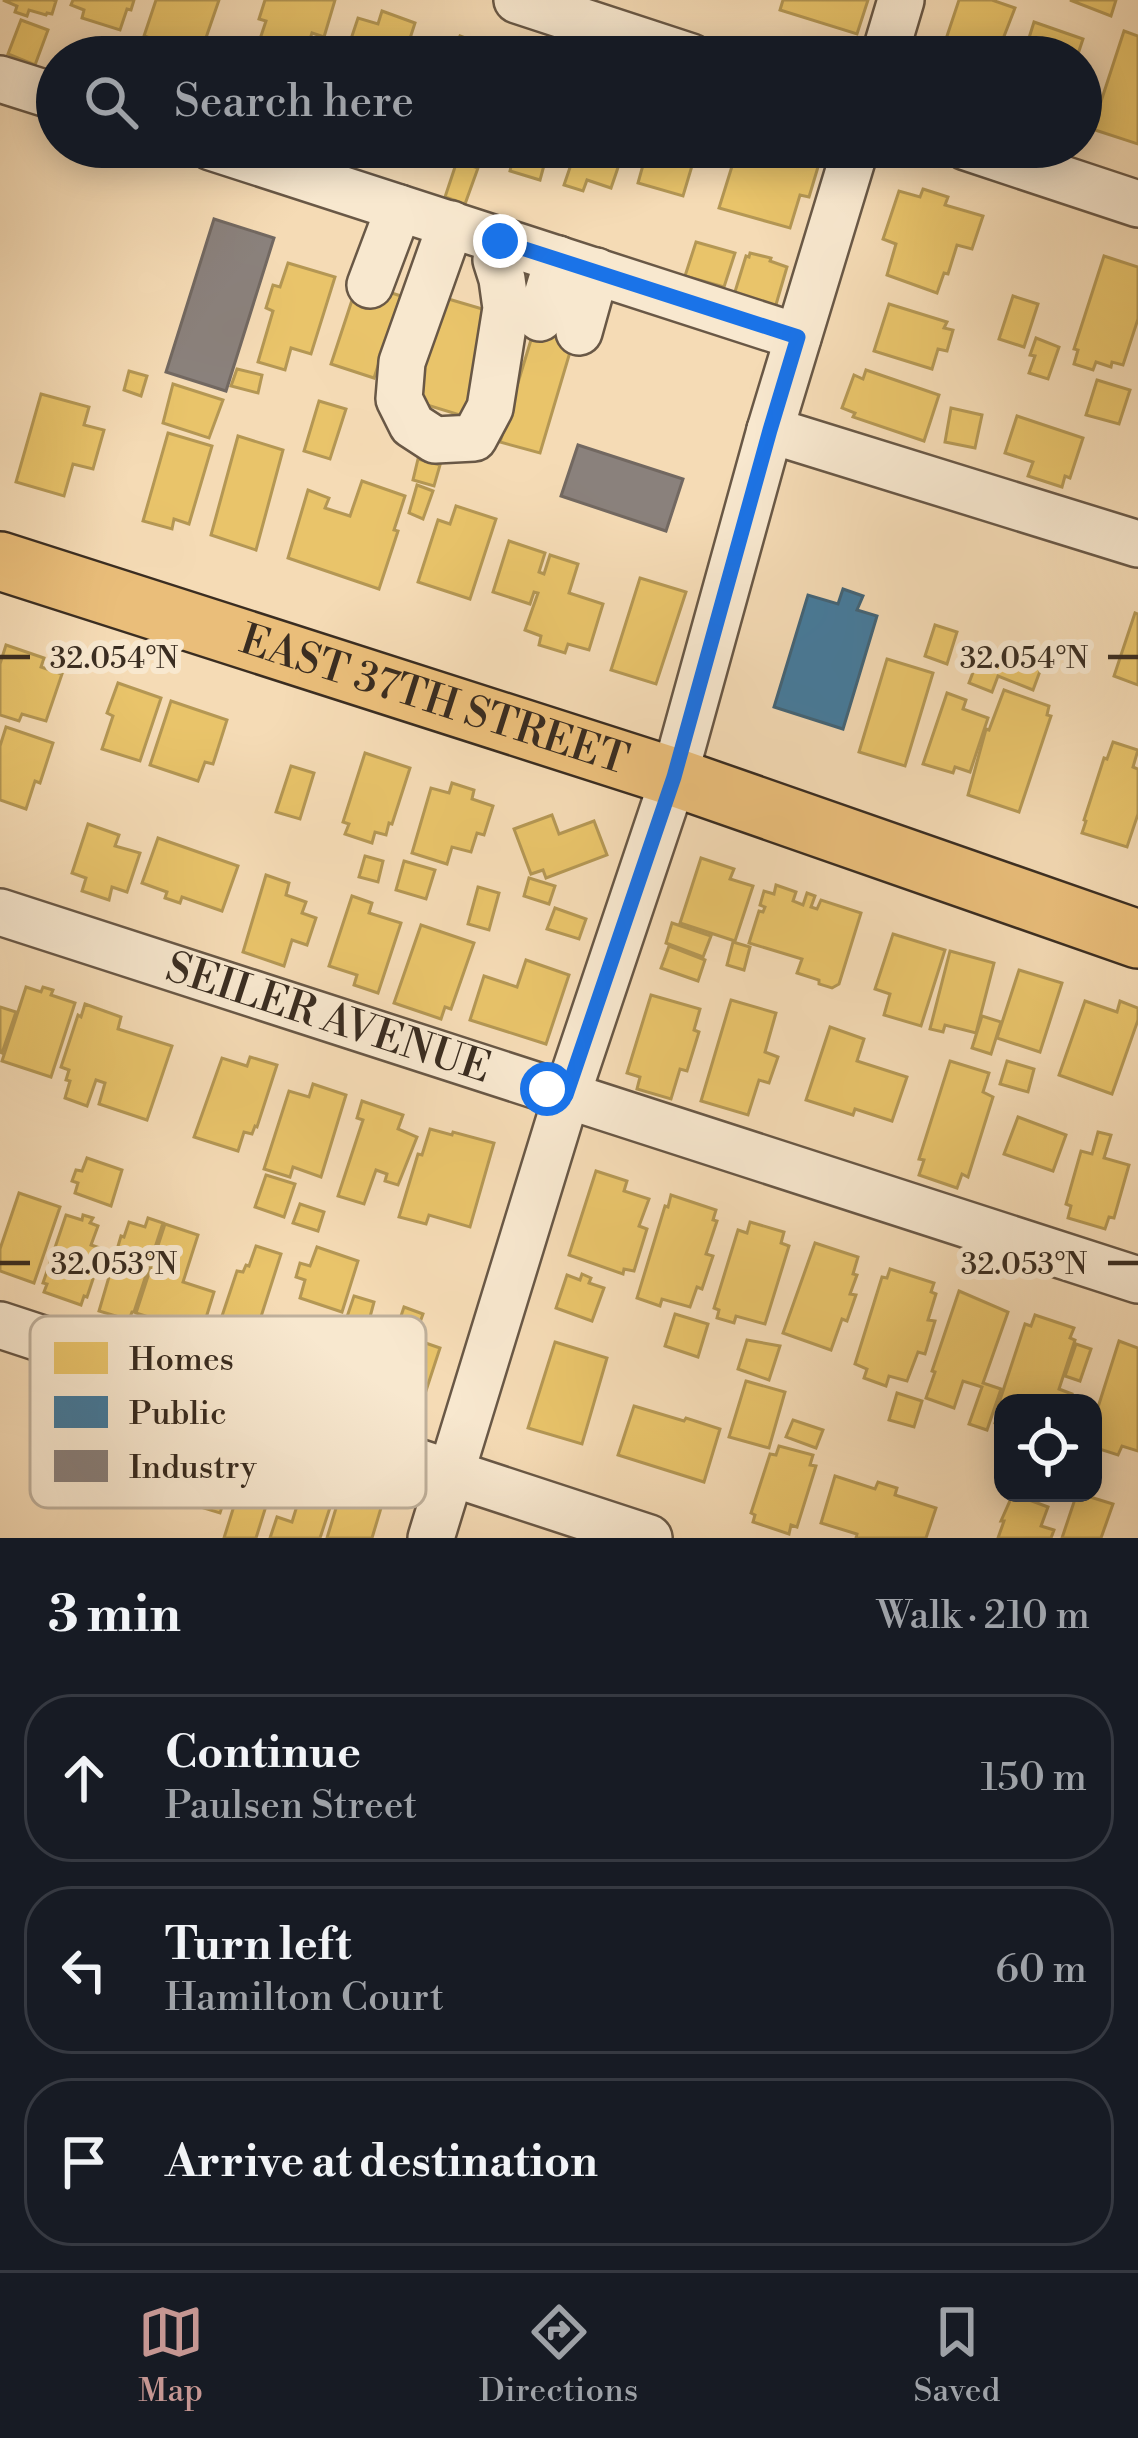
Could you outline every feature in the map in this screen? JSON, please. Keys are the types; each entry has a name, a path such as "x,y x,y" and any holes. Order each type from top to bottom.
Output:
{"main road":[{"name":"EAST 37TH STREET","path":"0,562 674,777 1138,940"}],"street":[{"path":"518,0 627,36"},
{"path":"890,36 901,0"},
{"path":"0,79 36,90"},
{"path":"276,168 798,337"},
{"path":"431,1538 566,1095 674,777 770,430 850,168"},
{"path":"1030,168 1138,203"},
{"path":"370,285 399,208"},
{"path":"451,224 402,362 399,399 412,425 435,440 474,438 490,408 506,308 496,260 500,241"},
{"path":"560,325 577,265"},
{"path":"770,430 1138,544"},
{"name":"SEILER AVENUE","path":"0,912 1138,1280"},
{"path":"0,1325 30,1335"},
{"path":"426,1464 649,1538"}],"building: Homes":[{"path":"3,0 56,1 52,14 29,10 27,16"},
{"path":"73,0 134,0 120,30 82,18 84,10 71,5"},
{"path":"156,0 219,0 207,36 144,36"},
{"path":"265,0 335,0 324,36 261,36 266,21 259,19"},
{"path":"783,0 868,0 857,34 780,10"},
{"path":"959,0 992,0 1015,8 1004,36 947,36"},
{"path":"1070,0 1116,0 1111,16"},
{"path":"382,11 415,23 411,36 352,36 358,18 378,24"},
{"path":"21,20 48,30 46,36 36,36 35,65 8,54"},
{"path":"1034,22 1074,36 1030,36"},
{"path":"1124,31 1138,36 1138,144 1102,132 1102,98"},
{"path":"455,168 478,168 465,204 445,197"},
{"path":"511,168 543,168 540,180"},
{"path":"570,168 618,168 611,188 587,180 583,191 564,185"},
{"path":"642,168 691,168 683,196 638,183"},
{"path":"731,168 818,168 809,197 800,195 790,228 719,208"},
{"path":"923,189 948,197 945,205 983,216 972,249 957,245 937,293 887,275 896,244 883,239 899,191 920,197"},
{"path":"696,242 735,253 724,287 685,276"},
{"path":"750,253 787,267 775,308 734,295"},
{"path":"1104,256 1138,267 1138,319 1123,365 1096,362 1093,370 1074,364 1078,350 1074,349"},
{"path":"288,263 335,277 311,354 291,348 285,370 258,362 273,311 266,308 273,285 280,287"},
{"path":"358,282 401,296 374,378 331,364"},
{"path":"1013,296 1038,304 1024,347 999,339"},
{"path":"445,298 496,313 463,416 414,401"},
{"path":"889,304 947,322 944,328 953,330 947,351 938,349 932,369 874,351"},
{"path":"534,330 573,342 540,453 500,442"},
{"path":"1036,338 1059,347 1048,379 1029,373"},
{"path":"237,369 262,375 258,393 231,386"},
{"path":"866,370 939,395 924,441 853,417 855,413 842,408 854,375 863,379"},
{"path":"129,371 147,376 141,396 124,390"},
{"path":"1097,380 1130,390 1119,424 1086,415"},
{"path":"173,384 223,400 209,438 163,423"},
{"path":"41,394 89,407 84,425 104,430 93,469 73,464 64,496 16,482"},
{"path":"319,401 346,409 330,459 304,451"},
{"path":"951,408 982,415 975,448 945,442"},
{"path":"1017,416 1083,438 1070,478 1065,476 1062,487 1028,476 1033,462 1005,453"},
{"path":"168,433 212,446 189,524 174,519 172,529 143,521"},
{"path":"238,436 283,450 256,550 211,535"},
{"path":"418,459 440,465 434,486 413,480"},
{"path":"362,481 405,496 379,589 288,558 308,490 329,498 325,508 350,516"},
{"path":"417,485 433,491 423,519 409,513"},
{"path":"456,506 496,519 470,599 418,582 438,520 450,524"},
{"path":"509,541 545,553 539,572 544,574 550,555 578,564 569,593 603,604 589,650 568,644 565,653 539,645 541,636 525,630 538,593 534,592 530,604 493,592"},
{"path":"640,578 686,592 656,684 611,670"},
{"path":"1138,614 1138,685 1114,676"},
{"path":"935,625 957,632 947,664 925,656"},
{"path":"6,645 44,658 41,667 62,674 46,721 22,714 19,721 0,715 0,664"},
{"path":"1007,649 1043,663 1033,690 998,676 992,692 969,683 981,651 1003,659"},
{"path":"887,659 933,673 905,766 859,752"},
{"path":"118,683 161,698 140,761 102,749 113,716 107,713"},
{"path":"1004,690 1049,706 1047,715 1051,716 1019,812 968,795 986,729"},
{"path":"947,693 966,700 963,709 988,718 970,772 955,767 953,773 923,764"},
{"path":"171,701 227,720 213,764 205,762 198,781 150,765"},
{"path":"6,727 53,743 26,809 0,800 0,746"},
{"path":"1113,742 1138,750 1133,767 1138,769 1138,814 1127,847 1082,833"},
{"path":"365,753 410,768 392,824 386,835 375,832 372,843 345,834 349,824 343,822"},
{"path":"291,766 314,773 300,819 276,812"},
{"path":"452,783 474,790 472,799 493,806 484,835 477,833 471,852 452,847 447,864 412,853 431,788 449,793"},
{"path":"552,815 559,834 594,821 607,855 546,878 543,870 531,874 514,829"},
{"path":"88,824 119,835 115,846 140,853 127,892 112,887 109,900 82,891 86,878 72,873"},
{"path":"158,838 238,866 222,911 182,897 180,903 165,898 167,892 142,883"},
{"path":"365,856 383,861 378,882 359,877"},
{"path":"701,858 734,869 730,879 753,886 735,941 680,923"},
{"path":"404,861 435,870 426,899 396,890"},
{"path":"266,875 289,883 286,895 306,902 302,913 316,918 307,945 292,940 284,966 243,952"},
{"path":"529,878 555,886 549,904 524,896"},
{"path":"776,885 796,892 793,901 803,905 807,893 815,896 811,907 817,909 821,900 861,913 839,984 832,988 819,984 797,973 802,959 749,943 759,911 765,907 760,905 764,891 774,894"},
{"path":"478,887 499,893 489,930 468,924"},
{"path":"352,896 372,903 369,913 401,923 378,993 354,985 357,975 329,966"},
{"path":"555,908 586,919 579,939 547,929"},
{"path":"672,923 711,936 703,957 666,943"},
{"path":"421,925 474,943 451,1009 445,1007 441,1019 394,1003"},
{"path":"893,934 945,950 921,1026 884,1015 890,994 875,989"},
{"path":"733,942 750,947 744,970 727,965"},
{"path":"669,946 705,960 698,981 661,968"},
{"path":"950,951 994,963 976,1033 945,1025 943,1032 930,1029"},
{"path":"526,960 569,975 546,1044 470,1020 484,976 517,987"},
{"path":"1019,970 1062,983 1040,1052 997,1038"},
{"path":"26,987 53,990 51,995 75,1003 51,1077 2,1061"},
{"path":"651,995 700,1009 694,1030 699,1032 687,1071 680,1069 671,1099 637,1089 640,1077 627,1073"},
{"path":"731,1000 776,1013 765,1052 778,1057 769,1083 759,1080 748,1115 701,1101"},
{"path":"1085,1001 1117,1012 1120,1001 1138,1008 1112,1094 1059,1075"},
{"path":"85,1004 121,1017 118,1029 172,1046 147,1120 99,1104 105,1083 96,1080 87,1106 65,1098 69,1070 61,1067"},
{"path":"0,1007 16,1012 2,1053 0,1052"},
{"path":"982,1016 1001,1022 991,1054 972,1048"},
{"path":"830,1027 864,1039 857,1061 907,1077 892,1121 806,1100"},
{"path":"250,1057 277,1065 257,1127 252,1134 244,1132 238,1151 194,1137 222,1058 247,1066"},
{"path":"950,1061 989,1073 983,1092 993,1097 968,1177 962,1174 957,1188 919,1175 924,1160 919,1159"},
{"path":"1007,1061 1034,1069 1028,1092 1000,1084"},
{"path":"313,1084 346,1095 321,1177 293,1167 290,1177 264,1169 289,1091 309,1097"},
{"path":"362,1101 403,1115 398,1129 417,1137 398,1185 385,1181 387,1174 376,1170 364,1204 338,1196 363,1120 357,1118"},
{"path":"1018,1117 1066,1135 1053,1171 1004,1154"},
{"path":"430,1129 494,1143 470,1227 429,1215 426,1224 399,1217"},
{"path":"1098,1132 1111,1135 1104,1158 1129,1165 1114,1218 1109,1217 1105,1229 1068,1218 1071,1206 1066,1204 1081,1151 1092,1154"},
{"path":"87,1158 122,1170 111,1206 75,1193 78,1183 72,1181"},
{"path":"596,1171 627,1181 624,1191 649,1199 639,1226 647,1229 634,1271 624,1269 623,1274 569,1255"},
{"path":"266,1175 295,1184 284,1217 255,1207"},
{"path":"19,1193 60,1207 34,1283 0,1271 0,1249"},
{"path":"671,1195 716,1210 706,1254 713,1256 690,1307 662,1299 660,1306 637,1298"},
{"path":"300,1204 324,1212 318,1231 293,1223"},
{"path":"66,1215 93,1218 90,1223 98,1226 91,1245 103,1249 81,1305 44,1292"},
{"path":"148,1218 163,1223 134,1312 116,1316 99,1311 121,1236 129,1222 145,1227"},
{"path":"750,1222 784,1232 781,1243 789,1246 765,1324 736,1316 734,1323 717,1318 719,1310 714,1308 738,1230 747,1233"},
{"path":"165,1224 198,1235 183,1282 214,1292 207,1316 136,1313"},
{"path":"815,1243 858,1257 850,1294 856,1295 831,1350 783,1333"},
{"path":"256,1246 281,1254 261,1316 222,1316 237,1271 249,1266"},
{"path":"317,1247 358,1261 342,1312 300,1298 305,1280 296,1277 300,1263 310,1266"},
{"path":"890,1269 934,1283 931,1292 936,1294 928,1320 935,1321 925,1354 918,1352 907,1381 889,1376 886,1386 864,1378 867,1369 855,1364 882,1277 887,1278"},
{"path":"582,1274 591,1278 589,1283 604,1288 592,1321 556,1308 567,1275 580,1280"},
{"path":"959,1291 1008,1312 983,1383 1001,1389 994,1394 987,1430 969,1424 982,1387 963,1381 954,1408 926,1398"},
{"path":"354,1296 374,1302 370,1316 347,1316"},
{"path":"404,1307 423,1314 422,1316 401,1316"},
{"path":"675,1314 708,1324 698,1357 665,1346"},
{"path":"1035,1315 1074,1328 1070,1338 1075,1340 1059,1389 1072,1394 1002,1394 1025,1324 1031,1326"},
{"path":"747,1340 780,1346 769,1380 738,1369"},
{"path":"1119,1341 1138,1348 1138,1451 1122,1446 1118,1455 1102,1450 1102,1395"},
{"path":"555,1342 607,1358 582,1444 528,1428"},
{"path":"426,1343 440,1348 426,1391"},
{"path":"1076,1344 1091,1349 1080,1381 1065,1376"},
{"path":"746,1381 785,1392 769,1448 729,1437"},
{"path":"897,1393 922,1401 914,1427 889,1420"},
{"path":"634,1406 720,1429 704,1482 618,1455"},
{"path":"793,1420 823,1430 816,1448 786,1437"},
{"path":"779,1446 813,1455 810,1465 816,1466 797,1527 791,1525 789,1534 753,1522 751,1513 770,1454 776,1455"},
{"path":"835,1476 875,1489 878,1482 897,1488 895,1495 936,1508 926,1538 856,1538 857,1534 821,1523"},
{"path":"1009,1502 1035,1502 1048,1507 1041,1526 1054,1530 1051,1538 998,1538"},
{"path":"1074,1502 1113,1504 1101,1538 1062,1538"},
{"path":"233,1508 265,1508 256,1538 224,1538"},
{"path":"296,1508 330,1508 320,1538 270,1538 277,1517 292,1522"},
{"path":"336,1508 381,1508 372,1538 327,1538"}],"building: Public":[{"path":"843,589 863,596 857,610 877,616 843,729 774,707 808,595 838,604"}],"building: Industry":[{"path":"214,219 274,238 226,391 166,372"},
{"path":"578,445 683,479 666,531 561,496"}],"route":[{"path":"500,241 798,337 674,777 566,1095 547,1089"}]}
